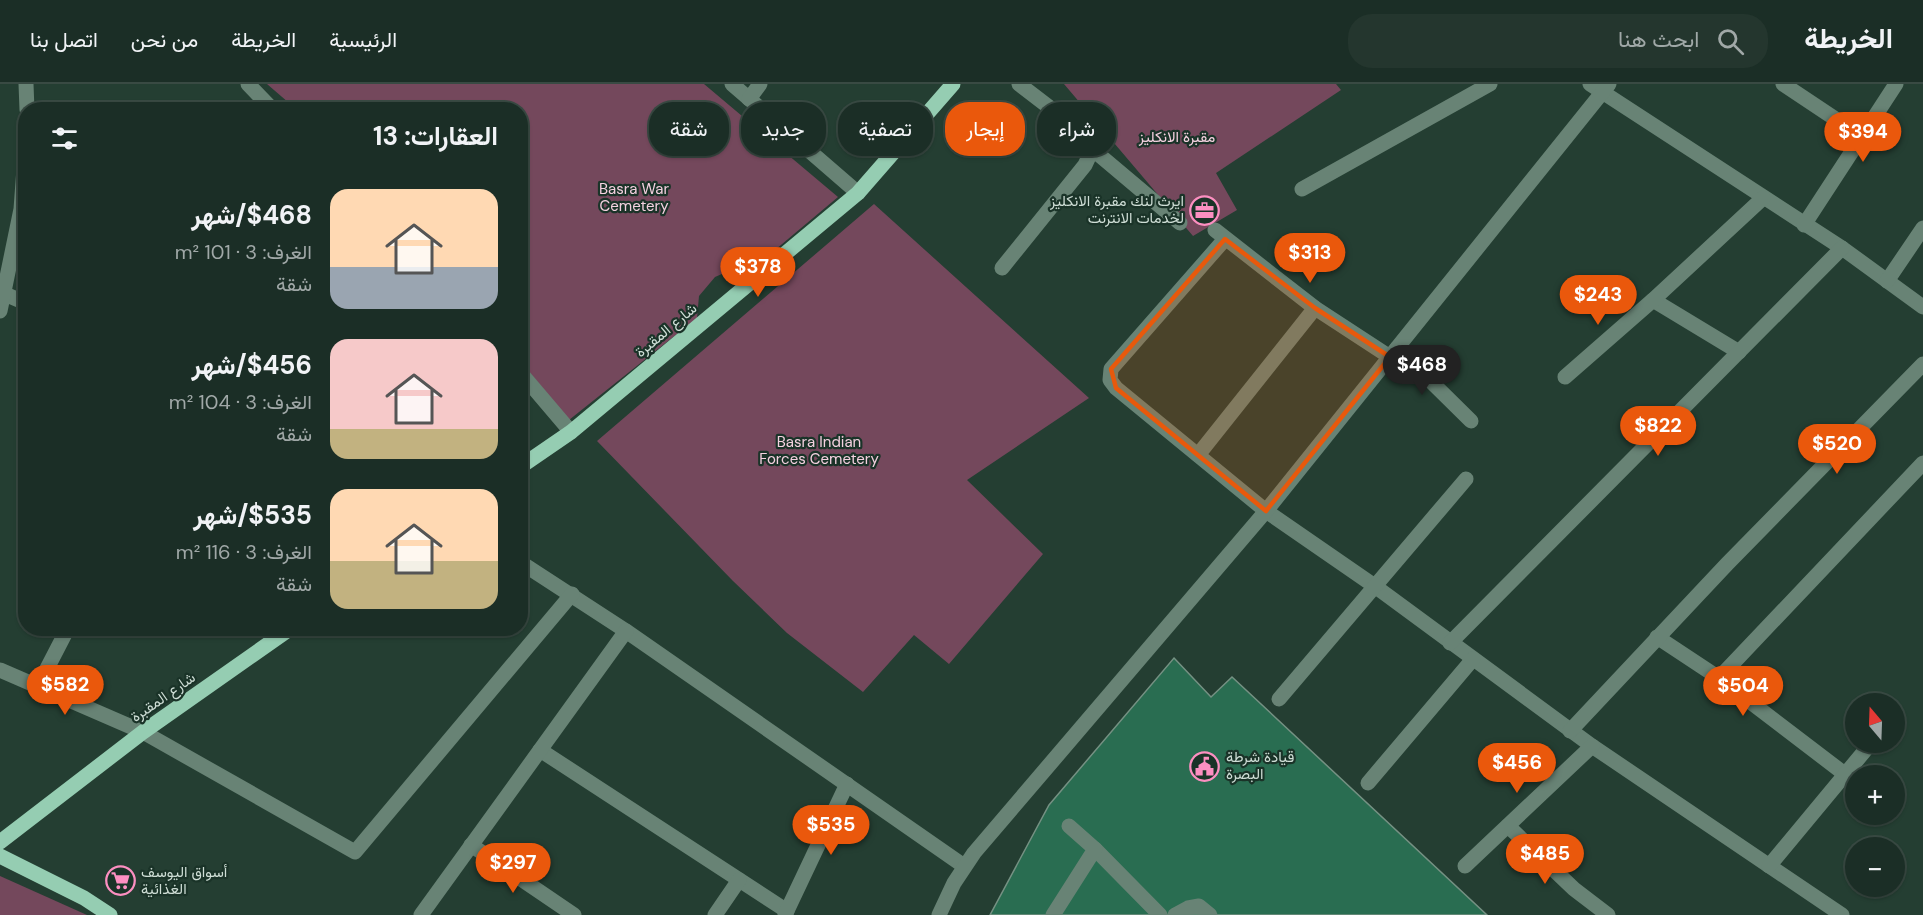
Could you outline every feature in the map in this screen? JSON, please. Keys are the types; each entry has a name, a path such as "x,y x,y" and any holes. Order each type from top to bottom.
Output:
{"main road":[{"name":"شارع المقبرة","path":"528,462 571,432 858,193 953,84"},
{"name":"شارع المقبرة","path":"0,842 143,732 280,636"},
{"path":"0,856 84,898 110,915"}],"street":[{"path":"26,84 27,102"},
{"path":"248,84 265,102"},
{"path":"732,84 858,193"},
{"path":"748,99 760,84"},
{"path":"1019,84 1042,102"},
{"path":"1302,189 1490,84"},
{"path":"1783,84 1861,136"},
{"path":"1804,225 1896,84"},
{"path":"939,915 964,866 1266,511 1601,87 1763,198 1842,248 1923,307"},
{"path":"1002,268 1090,156"},
{"path":"1100,156 1180,223"},
{"path":"1564,377 1653,300 1763,198"},
{"path":"0,311 2,292 18,222"},
{"path":"1887,281 1923,228"},
{"path":"1471,421 1393,353 1315,308 1220,234 1111,369 1110,380 1116,388 1266,511 1376,587 1570,731 1842,915"},
{"path":"1450,643 1842,248"},
{"path":"2,292 18,299"},
{"path":"1653,300 1738,352"},
{"path":"1198,455 1315,308"},
{"path":"1570,731 1657,637 1923,364"},
{"path":"528,381 571,432"},
{"path":"1719,678 1923,463"},
{"path":"1279,699 1466,479"},
{"path":"528,567 626,631 964,866"},
{"path":"0,670 143,732 355,852 572,594"},
{"path":"421,915 626,631"},
{"path":"38,686 64,636"},
{"path":"1657,637 1719,678 1845,774"},
{"path":"1368,783 1473,659"},
{"path":"1465,866 1592,746"},
{"path":"540,750 786,913 847,784"},
{"path":"1854,765 1863,753"},
{"path":"1769,866 1845,776"},
{"path":"1068,826 1095,849 1160,915"},
{"path":"1508,826 1574,889 1608,915"},
{"path":"471,845 574,915"},
{"path":"1053,915 1095,849"},
{"path":"715,915 739,880"},
{"path":"1175,915 1188,908 1199,906 1210,915"}],"highlighted area":[{"path":"1225,239 1315,308 1390,357 1266,511 1116,388 1111,369"}],"green space":[{"name":"Basra War Cemetery","path":"267,84 704,84 725,102 649,102 649,156 729,156 729,105 741,115 741,156 789,156 838,197 750,271 731,270 715,277 699,296 697,318 569,420 528,370 528,102 288,102"},
{"name":"مقبرة الانكليز","path":"1064,84 1336,84 1341,90 1216,173 1237,210 1193,236 1116,145 1116,102 1079,102"},
{"name":"Basra Indian Forces Cemetery","path":"874,204 1089,398 967,480 1043,554 949,664 914,635 863,692 787,633 733,581 597,441"},
{"path":"0,876 87,915 0,915"}],"building":[{"name":"قيادة شرطة البصرة","path":"1174,658 1211,697 1232,677 1487,915 990,915 1049,805"}],"place":[{"name":"ايرث لنك مقبرة الانكليز لخدمات الانترنت","path":"1205,210"},
{"name":"قيادة شرطة البصرة","path":"1205,766"},
{"name":"أسواق اليوسف الغذائية","path":"120,881"}]}
